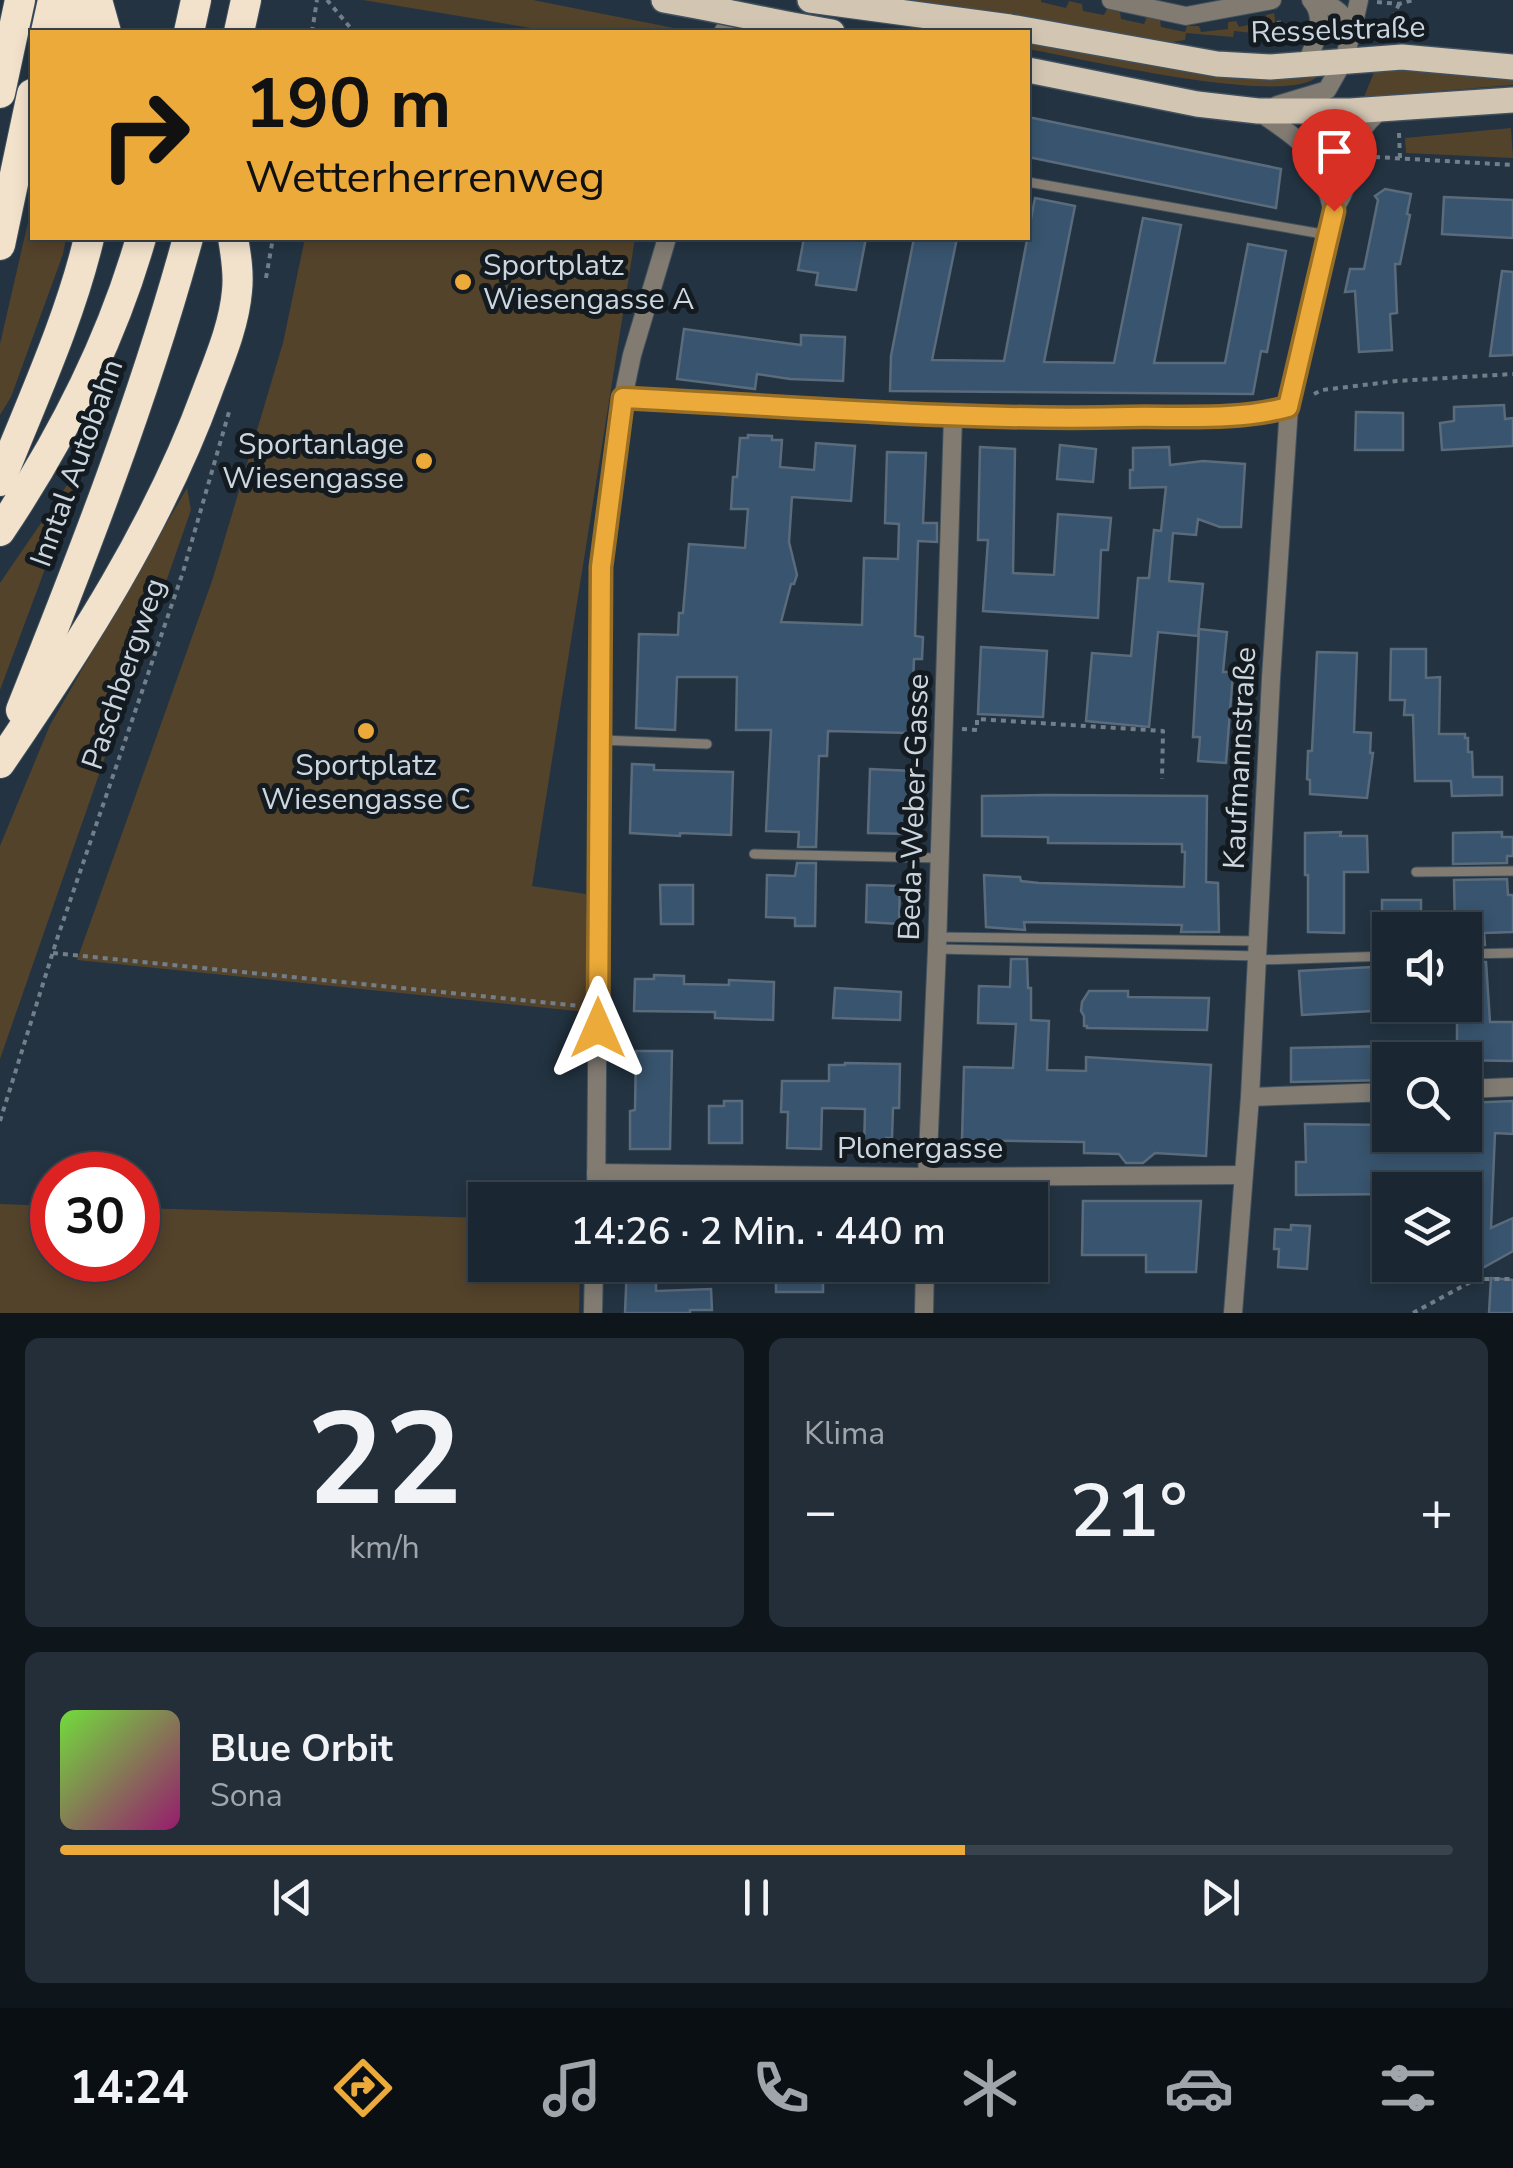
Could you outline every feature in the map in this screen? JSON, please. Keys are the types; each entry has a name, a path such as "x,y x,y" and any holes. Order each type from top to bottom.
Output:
{"highway":[{"path":"2,84 20,0"},
{"path":"46,30 54,0"},
{"path":"69,0 77,30"},
{"path":"97,0 105,30"},
{"path":"189,30 196,0"},
{"path":"239,30 246,0"},
{"path":"0,245 30,103"},
{"path":"0,480 65,313 88,240"},
{"name":"Inntal Autobahn","path":"0,531 76,407 112,324 140,240"},
{"name":"Inntal Autobahn","path":"0,764 123,446 187,240"},
{"path":"0,764 48,694 157,511 193,432 233,316 237,290 233,240"}],"main road":[{"path":"664,0 821,30"},
{"name":"Resselstraße","path":"810,0 1022,30"},
{"name":"Resselstraße","path":"1030,31 1217,64 1270,67 1402,57 1513,67"},
{"path":"1030,70 1197,104 1258,111 1513,100"}],"street":[{"path":"1111,0 1186,16 1275,6"},
{"path":"1306,65 1320,20 1314,0"},
{"path":"1314,0 1340,12 1352,31"},
{"path":"1258,111 1328,90 1344,60 1361,0"},
{"name":"Kaufmannstraße","path":"1233,1313 1259,952 1288,407 1334,211 1346,187 1361,130 1385,108"},
{"path":"1258,111 1299,139 1312,154 1324,176 1334,211"},
{"path":"596,1182 601,567 623,398 666,240"},
{"path":"623,398 953,416 1096,418 1238,415 1288,407"},
{"name":"Beda-Weber-Gasse","path":"927,1182 953,416"},
{"path":"1482,1088 1513,1087"},
{"path":"1250,1097 1372,1093"},
{"name":"Plonergasse","path":"596,1172 1243,1176"},
{"path":"593,1313 594,1282"},
{"path":"924,1313 925,1282"}],"lane":[{"path":"724,30 733,0"},
{"path":"1030,182 1328,235"},
{"path":"599,740 707,744"},
{"path":"754,854 940,858"},
{"path":"1416,872 1513,871"},
{"path":"937,943 1372,955"},
{"path":"1482,954 1513,954"}],"path":[{"path":"312,30 317,0"},
{"path":"327,0 352,30"},
{"path":"1361,0 1400,4 1413,0"},
{"path":"1268,43 1280,28 1275,6"},
{"path":"1362,156 1513,165"},
{"path":"265,284 274,240"},
{"path":"1288,407 1322,390 1513,374"},
{"name":"Paschbergweg","path":"0,1121 183,572 230,408"},
{"path":"944,729 977,730 977,719 1163,731 1162,780"},
{"path":"53,953 598,1008"},
{"path":"1413,1313 1476,1279 1513,1279"}],"shaded area":[{"path":"363,0 533,0 684,30 543,30"},
{"path":"879,0 1041,0 1066,8 1069,1 1082,4 1083,11 1104,15 1107,9 1120,12 1121,19 1144,24 1147,17 1160,20 1161,27 1185,32 1187,26 1199,26 1201,32 1228,29 1228,22 1236,21 1239,27 1265,21 1266,15 1274,13 1276,27 1266,39 1234,31 1233,37 1186,33 1185,40 1165,43"},
{"path":"1030,42 1218,77 1270,80 1318,76 1299,84 1267,86 1225,84 1030,49"},
{"path":"1375,70 1513,79 1513,85 1364,97"},
{"path":"1511,128 1513,158 1406,153 1405,138"},
{"path":"30,214 30,240 66,240 11,397 0,415 0,344"},
{"name":"Sportanlage Wiesengasse","path":"305,240 635,240 532,886 586,894 586,1012 77,960 213,578 283,343"},
{"path":"87,456 0,690 0,583"},
{"path":"187,488 191,510 0,1059 0,846 50,725"},
{"path":"0,1204 30,1205 30,1282 160,1282 160,1209 468,1218 468,1282 580,1282 579,1313 0,1313"}],"building":[{"path":"1030,117 1281,169 1276,208 1030,157"},
{"path":"1385,189 1411,194 1400,264 1395,264 1397,313 1390,314 1392,350 1359,352 1355,291 1345,292 1350,269 1364,269 1378,200 1375,196"},
{"path":"1444,197 1513,200 1513,238 1442,234"},
{"path":"1035,198 1075,206 1044,362 1114,363 1143,218 1181,225 1154,363 1225,363 1248,244 1286,251 1267,352 1261,351 1253,394 890,391 891,356 914,240 957,240 932,360 1004,361"},
{"path":"804,240 866,240 856,290 816,285 818,273 798,270"},
{"path":"1502,271 1513,272 1513,355 1490,356"},
{"path":"684,329 801,345 801,335 845,337 843,381 757,374 755,389 677,379"},
{"path":"1504,405 1505,419 1513,418 1513,446 1442,450 1440,423 1454,421 1454,407"},
{"path":"1356,412 1403,413 1403,450 1355,450"},
{"path":"748,435 782,440 780,467 814,470 816,443 855,446 851,501 792,497 789,542 797,575 781,622 862,625 864,558 898,559 899,524 885,523 887,452 926,453 923,523 937,523 937,542 918,541 915,636 923,637 922,659 914,659 911,733 828,731 827,756 819,756 816,847 798,847 799,832 766,831 771,730 736,730 737,677 677,677 675,730 636,728 639,634 678,635 689,544 745,548 748,509 731,509 740,438"},
{"path":"1060,445 1096,449 1093,482 1057,479"},
{"path":"980,447 1015,449 1013,573 1054,575 1058,514 1111,518 1108,550 1101,550 1098,618 983,611 988,540 978,540"},
{"path":"1169,447 1170,465 1203,461 1245,464 1241,527 1220,527 1198,519 1196,535 1173,533 1169,581 1203,584 1198,636 1158,632 1149,727 1086,721 1092,653 1131,656 1138,578 1149,578 1154,530 1161,531 1166,487 1130,488 1133,448"},
{"path":"1199,629 1227,632 1223,672 1233,672 1226,763 1198,761 1200,737 1193,737"},
{"path":"981,647 1047,651 1043,717 978,714"},
{"path":"1391,649 1426,649 1426,678 1440,677 1439,734 1465,734 1468,752 1472,752 1473,777 1502,777 1502,795 1452,796 1451,781 1415,781 1413,715 1404,715 1405,700 1390,700"},
{"path":"1317,652 1357,653 1354,732 1371,733 1373,753 1367,798 1310,794 1308,751 1312,751"},
{"path":"632,764 654,765 654,770 733,772 731,835 630,833"},
{"path":"870,769 912,771 910,834 868,833"},
{"path":"982,796 1207,796 1206,882 1218,883 1219,932 1181,932 1182,925 1024,922 1025,930 986,927 984,875 1020,877 1021,881 1039,883 1184,887 1182,844 1048,843 1048,837 982,836"},
{"path":"1341,832 1340,836 1367,836 1368,872 1344,872 1344,933 1308,932 1305,833"},
{"path":"1502,832 1502,837 1513,837 1513,856 1507,856 1507,863 1453,864 1453,833"},
{"path":"797,863 816,863 815,926 795,926 795,918 766,917 767,875 795,876"},
{"path":"1507,879 1508,895 1513,895 1513,932 1484,933 1482,945 1482,912 1455,912 1454,880"},
{"path":"660,885 693,885 693,924 661,924"},
{"path":"867,885 900,886 899,924 866,922"},
{"path":"1382,900 1421,900 1421,912 1382,912"},
{"path":"1011,959 1027,959 1031,1020 1049,1021 1047,1070 1086,1071 1086,1057 1211,1065 1206,1156 1155,1153 1143,1163 1126,1163 1119,1154 1084,1153 1084,1142 962,1140 964,1067 1013,1068 1016,1024 978,1023 979,986 1010,987"},
{"path":"1482,962 1486,962 1490,1022 1513,1022 1513,1061 1482,1060 1482,1042 1457,1042 1457,1022 1482,1022"},
{"path":"1372,967 1372,1011 1302,1015 1299,971"},
{"path":"654,975 684,976 684,984 774,982 773,1020 715,1018 715,1012 634,1011 635,979 654,979"},
{"path":"835,988 901,992 900,1020 833,1018"},
{"path":"1089,991 1128,991 1128,997 1209,998 1207,1030 1087,1028 1081,1011"},
{"path":"1372,1046 1372,1080 1291,1082 1291,1048"},
{"path":"636,1051 672,1051 670,1149 630,1149"},
{"path":"900,1064 899,1108 893,1108 892,1138 886,1138 886,1152 864,1151 865,1109 822,1108 821,1149 787,1148 788,1112 781,1112 782,1081 829,1081 829,1065"},
{"path":"724,1101 742,1101 742,1143 709,1143 709,1106 724,1106"},
{"path":"1513,1101 1513,1134 1495,1133 1491,1228 1513,1218 1513,1251 1482,1268 1482,1172 1372,1172 1372,1194 1296,1195 1296,1162 1306,1162 1305,1124 1372,1125 1372,1152 1482,1152 1482,1102"},
{"path":"1083,1201 1201,1201 1196,1272 1146,1272 1146,1255 1082,1255"},
{"path":"1291,1225 1310,1226 1307,1269 1278,1267 1275,1229 1291,1230"},
{"path":"1491,1278 1513,1280 1513,1313 1489,1313"},
{"path":"626,1282 656,1282 656,1291 711,1289 712,1310 625,1313"},
{"path":"776,1282 823,1282 823,1292 776,1292"}],"place":[{"name":"Sportplatz Wiesengasse A","path":"463,282"},
{"name":"Sportanlage Wiesengasse","path":"424,461"},
{"name":"Sportplatz Wiesengasse C","path":"366,731"}],"route":[{"path":"598,1028 601,567 623,398 953,416 1096,418 1238,415 1288,407 1334,211"}]}
